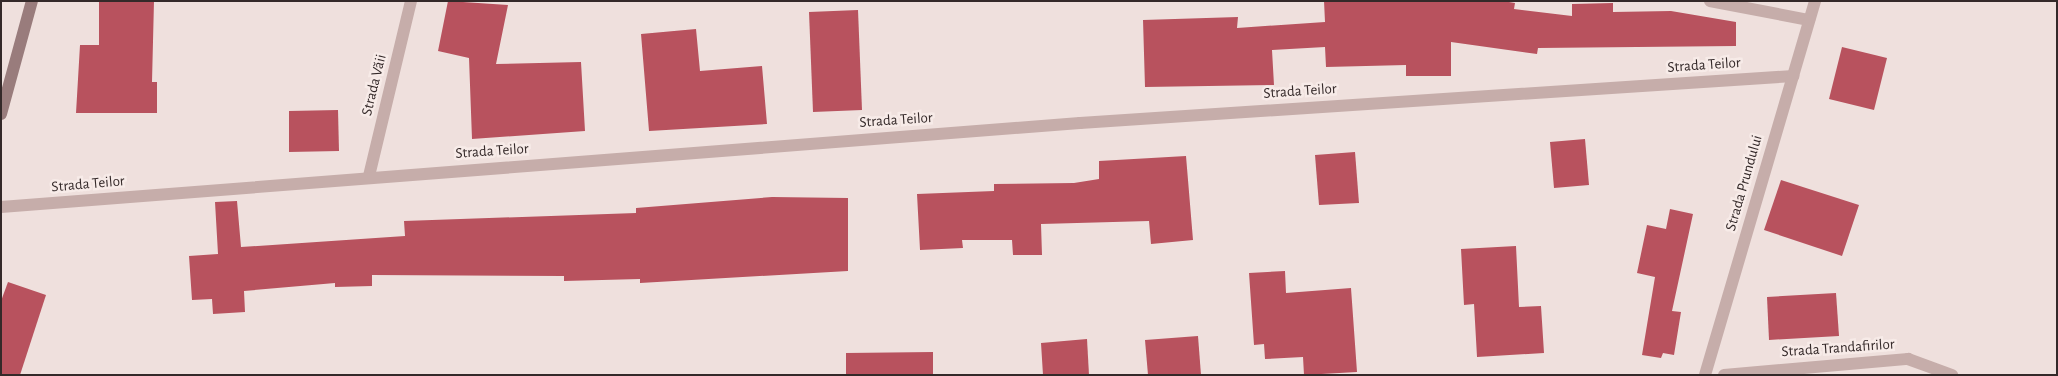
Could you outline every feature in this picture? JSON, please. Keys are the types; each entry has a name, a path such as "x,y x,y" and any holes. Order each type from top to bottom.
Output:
{"main road":[{"path":"1,114 32,1"}],"street":[{"name":"Strada Văii","path":"369,176 411,1"},
{"path":"1710,1 1810,20"},
{"name":"Strada Prundului","path":"1705,375 1815,1"},
{"name":"Strada Teilor","path":"1,207 369,176 1793,76"},
{"name":"Strada Trandafirilor","path":"1724,375 1908,359 1952,375"}],"building":[{"path":"99,1 154,1 152,82 157,82 157,113 76,113 80,45 99,45"},
{"path":"448,1 508,5 496,64 581,62 585,131 472,139 469,58 438,51"},
{"path":"1324,1 1503,1 1515,3 1514,9 1572,16 1572,4 1613,3 1613,12 1671,11 1736,22 1736,46 1538,48 1537,54 1451,42 1451,76 1406,76 1406,65 1326,67 1325,47 1272,50 1274,85 1145,87 1143,20 1238,17 1237,28 1325,22"},
{"path":"858,10 862,110 813,112 809,12"},
{"path":"696,29 700,71 762,66 767,124 649,131 641,34"},
{"path":"1842,47 1887,58 1874,110 1829,99"},
{"path":"338,110 339,151 289,152 289,111"},
{"path":"1585,139 1589,185 1554,188 1550,142"},
{"path":"1355,152 1359,203 1319,205 1315,155"},
{"path":"1186,156 1193,240 1151,244 1149,221 1041,224 1042,255 1013,255 1012,240 962,240 963,248 920,250 917,194 994,191 994,184 1074,183 1099,179 1099,161"},
{"path":"1781,180 1859,205 1842,256 1764,230"},
{"path":"772,197 848,198 848,271 640,283 640,279 564,281 564,276 372,275 372,286 335,287 335,283 244,291 245,312 213,314 212,299 192,300 189,256 218,254 215,202 237,201 241,247 405,236 404,221 636,213 636,208"},
{"path":"1670,209 1693,214 1672,311 1681,312 1674,355 1663,353 1661,358 1642,355 1655,277 1637,273 1647,225 1666,229"},
{"path":"1516,246 1519,307 1541,306 1544,353 1477,357 1474,304 1464,305 1461,249"},
{"path":"1285,271 1286,293 1351,288 1357,372 1304,375 1303,357 1265,359 1264,344 1254,345 1249,273"},
{"path":"8,282 46,295 20,375 1,375 1,301"},
{"path":"1836,293 1839,336 1769,340 1767,297"},
{"path":"1198,336 1201,375 1148,375 1145,340"},
{"path":"1087,339 1089,375 1043,375 1041,343"},
{"path":"933,352 933,375 846,375 846,353"}]}
